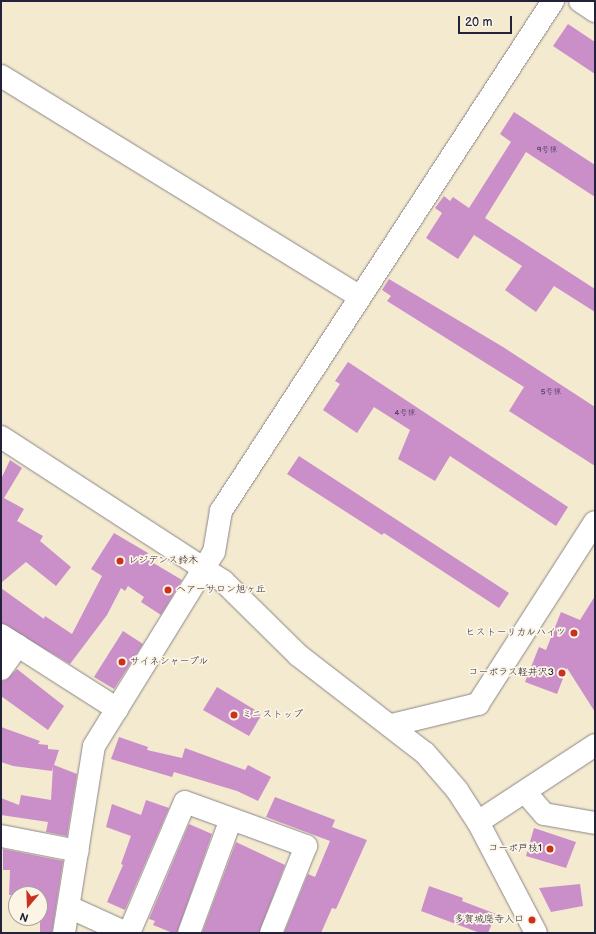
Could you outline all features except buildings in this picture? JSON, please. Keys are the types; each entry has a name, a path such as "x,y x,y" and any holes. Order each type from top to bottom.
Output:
{"street":[{"path":"64,933 94,746 216,548 221,511 359,296 553,1"},
{"path":"580,1 595,11"},
{"path":"1,76 359,296"},
{"path":"1,437 204,566 223,581 298,655 392,725 425,753 457,790 478,822 536,933"},
{"path":"392,725 478,704 595,522"},
{"path":"1,669 10,640 118,709"},
{"path":"478,822 595,745"},
{"path":"524,792 544,814 595,823"},
{"path":"68,907 128,933 184,802 306,846 271,933"},
{"path":"189,933 231,819"},
{"path":"1,836 78,851"}],"place":[{"name":"レジデンス鈴木","path":"120,561"},
{"name":"ヘアーサロン旭ヶ丘","path":"168,590"},
{"name":"ヒストーリカルハイツ","path":"574,633"},
{"name":"サイネシャープル","path":"122,662"},
{"name":"コーポラス軽井沢3","path":"562,673"},
{"name":"ミニストップ","path":"234,715"},
{"name":"コーポ戸枝1","path":"550,849"},
{"name":"多賀城廃寺入口","path":"532,920"}]}
